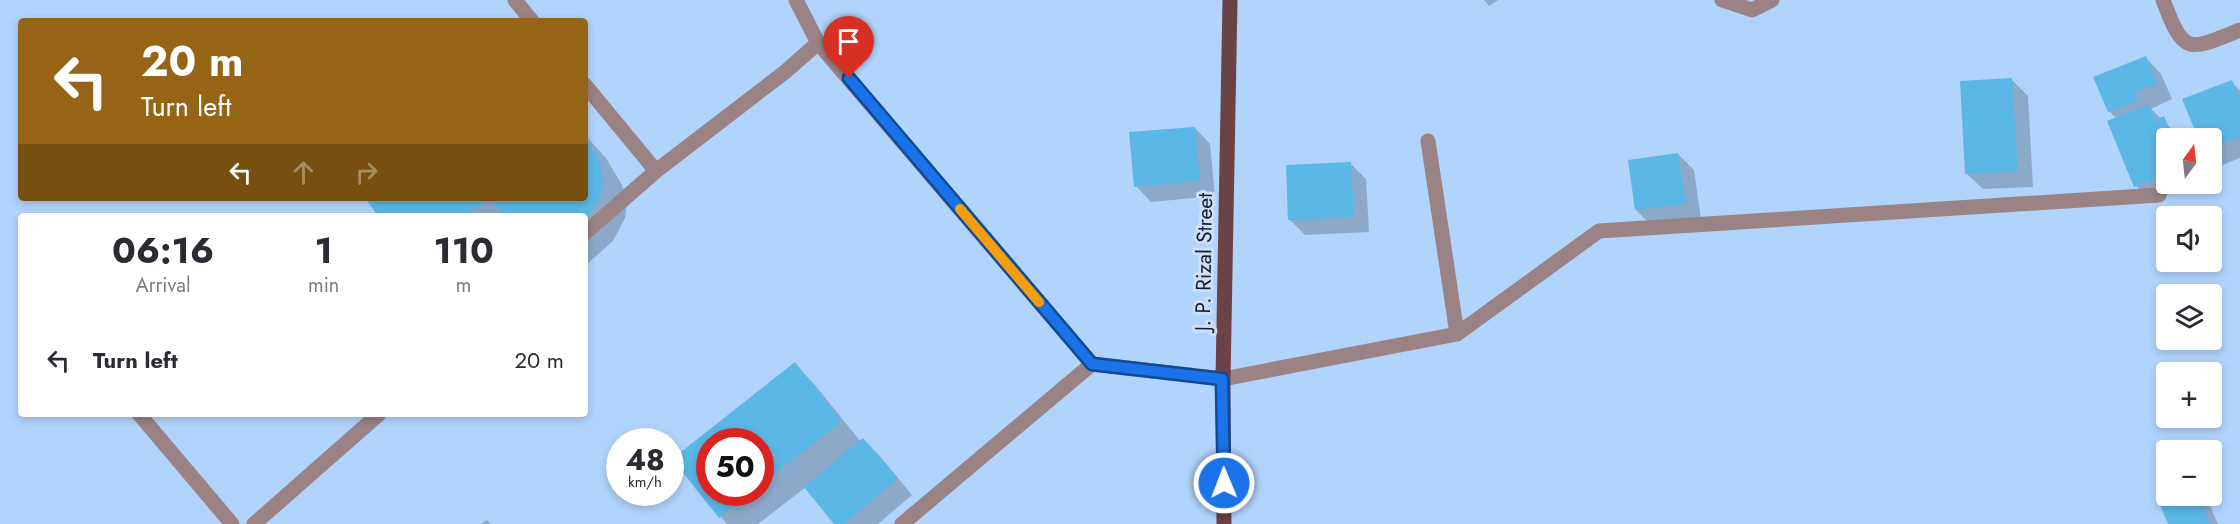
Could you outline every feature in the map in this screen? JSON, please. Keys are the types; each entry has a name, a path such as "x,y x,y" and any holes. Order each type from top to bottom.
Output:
{"main road":[{"name":"J. P. Rizal Street","path":"1224,524 1222,379 1230,0"}],"street":[{"path":"515,0 530,18"},
{"path":"796,0 818,43 1092,364 1222,379 1457,334 1599,231 2158,195"},
{"path":"1722,0 1752,10 1772,0"},
{"path":"2163,0 2175,32 2182,41 2192,46 2204,45 2240,30"},
{"path":"588,230 656,171 785,72 818,43"},
{"path":"588,89 656,171"},
{"path":"1428,141 1457,334"},
{"path":"902,524 1092,364"},
{"path":"142,417 232,524"},
{"path":"254,524 376,417"}],"building":[{"path":"2146,56 2157,84 2136,91 2137,101 2108,112 2093,77"},
{"path":"2012,78 2018,171 1965,174 1960,81"},
{"path":"2232,80 2240,100 2240,137 2222,144 2222,128 2194,128 2182,99"},
{"path":"2149,104 2155,120 2164,116 2169,128 2156,128 2156,178 2134,187 2107,121"},
{"path":"1195,127 1200,181 1134,187 1129,132"},
{"path":"588,142 599,159 603,178 602,194 588,217 588,213 501,213 493,201 588,201"},
{"path":"1678,153 1686,204 1635,210 1628,160"},
{"path":"1351,162 1354,217 1288,220 1286,165"},
{"path":"367,201 487,201 469,213 376,213"},
{"path":"795,362 842,421 774,474 774,428 711,428"},
{"path":"863,438 898,478 844,524 834,524 804,487"},
{"path":"696,440 696,489 684,474 684,450"},
{"path":"709,506 734,506 719,518"},
{"path":"2161,506 2203,506 2210,524 2168,524"}],"slow traffic":[{"path":"960,209 1039,302"}],"route":[{"path":"849,78 1092,364 1222,379 1224,483"}]}
